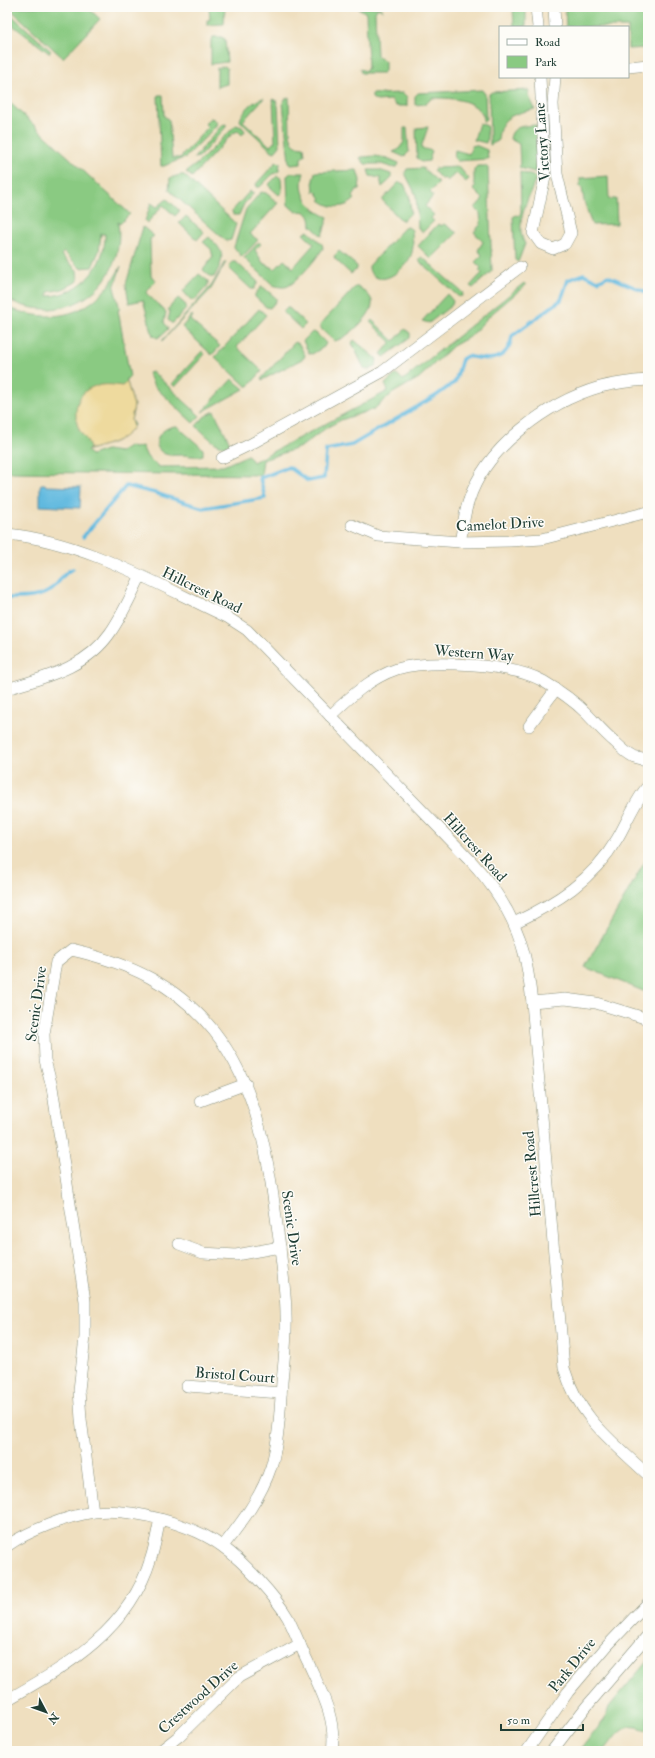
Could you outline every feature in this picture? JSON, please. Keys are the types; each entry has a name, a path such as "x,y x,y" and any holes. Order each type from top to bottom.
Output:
{"street":[{"path":"536,7 538,26"},
{"path":"554,7 555,26"},
{"path":"629,67 648,65"},
{"name":"Victory Lane","path":"540,78 545,177 533,232 541,244 553,249 565,244 571,233 557,174 553,104 555,78"},
{"path":"222,458 249,445 382,372 520,268"},
{"path":"460,542 469,500 487,464 517,431 555,407 600,387 648,380"},
{"name":"Camelot Drive","path":"352,525 378,536 460,542 542,539 648,512"},
{"name":"Hillcrest Road","path":"7,534 51,541 93,554 228,617 247,630 482,873 504,904 514,923 524,953 532,1002 564,1368 574,1396 582,1410 592,1422 647,1473"},
{"path":"7,689 64,671 97,648 109,635 118,620 140,576"},
{"name":"Western Way","path":"330,716 371,682 397,669 412,666 470,665 500,668 526,674 556,689 584,711 614,742 635,758 642,758 648,761"},
{"path":"529,726 556,689"},
{"path":"514,923 549,906 578,886 603,859 616,841 648,786"},
{"name":"Scenic Drive","path":"93,1512 81,1419 79,1390 85,1337 85,1301 53,1095 45,1060 44,1034 56,962 71,950 101,957 134,969 162,984 188,1004 214,1031 246,1084 262,1136 276,1213 285,1282 286,1317 277,1439 271,1467 262,1489 243,1521 223,1546"},
{"path":"532,1002 565,1000 596,1003 648,1019"},
{"path":"200,1101 246,1084"},
{"path":"179,1244 203,1252 236,1255 280,1247"},
{"name":"Bristol Court","path":"187,1386 281,1393"},
{"path":"7,1546 46,1526 93,1512 122,1512 160,1519 204,1535 223,1546 242,1563 287,1617 326,1702 333,1723 332,1751"},
{"path":"7,1700 65,1667 88,1650 109,1629 125,1609 140,1584 151,1558 160,1519"},
{"name":"Park Drive","path":"527,1751 568,1692 606,1646 648,1603"},
{"path":"552,1751 614,1672 648,1635"},
{"name":"Crestwood Drive","path":"160,1751 179,1736 238,1677 300,1644"}],"green space":[{"path":"8,7 87,7 100,19 63,58"},
{"path":"209,7 225,7 224,24 207,25 207,20 210,20"},
{"path":"381,7 383,11 378,8 375,12 377,56 385,61 385,71 383,73 361,73 360,69 366,71 368,67 366,13 358,8"},
{"path":"513,7 526,7 526,26 514,26"},
{"path":"565,7 648,7 648,48 629,49 629,26 566,26"},
{"path":"7,11 51,51 49,53 7,21"},
{"path":"213,37 221,37 225,39 227,62 211,64 211,40"},
{"path":"225,66 227,68 227,84 217,87 217,68"},
{"path":"482,90 485,94 485,121 483,121 483,115 478,109 467,102 460,100 432,98 426,104 415,105 415,96 418,93"},
{"path":"529,90 529,96 535,109 514,115 505,121 501,126 498,141 490,145 489,94 492,92"},
{"path":"403,93 407,97 407,106 396,106 391,100 377,101 372,98 372,94"},
{"path":"158,95 163,95 164,116 169,120 172,158 180,158 208,127 205,124 210,118 214,119 217,123 215,127 186,157 164,166 161,166"},
{"path":"289,97 290,135 296,146 304,147 305,155 301,158 301,164 291,165 289,162 283,103 285,99"},
{"path":"264,98 243,121 270,146 275,141 273,99 276,100 278,106 280,146 275,152 272,151 240,121 241,117 249,106"},
{"path":"7,100 130,214 120,224 118,222 118,245 112,266 102,283 87,296 70,305 50,309 29,307 7,299","holes":["101,234 105,234 101,257 89,277 71,290 48,296 48,292 63,289 78,281 77,270 61,255 64,252 80,268 92,267 99,251"]},
{"path":"479,123 487,126 486,143 474,140"},
{"path":"226,124 226,127 199,157 194,158 222,125"},
{"path":"236,125 242,127 245,131 242,135 238,131 233,133 192,177 186,172 198,163"},
{"path":"536,125 538,173 520,168 519,144 510,139 511,134 516,129 523,126"},
{"path":"428,127 421,148 432,151 429,161 421,162 417,158 416,128"},
{"path":"404,128 407,128 409,152 404,157 393,152 398,150 404,142"},
{"path":"475,145 487,150 488,159 457,161 454,158 455,150 469,154 472,146"},
{"path":"375,156 387,158 399,163 398,166 394,168 381,164 365,164 360,158"},
{"path":"276,162 280,163 279,171 272,175 260,187 257,187 256,184"},
{"path":"477,166 486,166 488,168 492,271 473,288 470,286 482,273 479,270 481,268 475,262 482,255 478,250 483,242 474,232 481,224 480,213 475,208 483,199 473,189 476,186 474,183 474,170"},
{"path":"459,167 469,179 466,182 456,173 447,181 444,178 442,180 433,170 435,168"},
{"path":"423,168 439,183 430,192 433,196 425,206 434,215 431,218 434,221 423,232 418,228 416,195 405,173 407,169"},
{"path":"357,170 360,180 359,190 357,189 353,197 355,199 347,205 338,207 329,205 320,200 321,199 316,191 314,192 313,180 315,172"},
{"path":"368,170 379,170 391,174 391,179 382,187 380,178 370,176"},
{"path":"520,172 536,177 522,219 521,228 525,244 518,262 515,260 513,217 516,215 519,216 521,212"},
{"path":"291,173 304,173 302,187 307,200 316,210 328,217 322,236 311,226 309,216 306,212 296,212 288,205 287,176"},
{"path":"184,175 236,224 231,240 226,241 169,190 170,178"},
{"path":"277,176 281,178 282,192 279,195 269,186"},
{"path":"608,176 609,199 616,199 617,224 592,225 584,201 582,188 580,187 580,178"},
{"path":"399,182 404,184 409,195 411,213 404,220 401,220 382,200"},
{"path":"250,191 254,193 244,204 239,215 233,215 232,211"},
{"path":"261,192 266,193 278,203 250,234 258,240 242,257 234,247 246,209"},
{"path":"167,199 179,210 179,212 175,216 163,205 147,223 145,221 151,203 157,207"},
{"path":"186,216 204,232 197,240 179,223"},
{"path":"438,224 441,226 444,224 457,233 431,259 418,246"},
{"path":"143,227 154,236 150,239 151,276 156,280 146,293 166,312 164,322 168,329 158,338 153,336 143,300 129,303 126,284"},
{"path":"408,227 412,230 413,247 410,257 403,268 385,278 374,276 370,272 369,266 404,228"},
{"path":"308,231 322,244 323,248 297,280 288,286 281,287 273,285 244,258 259,242 261,244 255,250 263,263 275,269 284,260 293,268 314,244 303,234"},
{"path":"209,237 221,251 222,256 220,265 214,277 211,277 203,270 213,257 211,249 203,242"},
{"path":"339,251 357,266 357,269 351,274 335,259 334,256"},
{"path":"422,257 463,293 462,296 459,297 420,262 419,259"},
{"path":"225,262 211,289 162,341 212,285"},
{"path":"232,262 236,262 258,282 254,289 251,289 230,269 229,265"},
{"path":"121,266 114,288 120,309 118,310 130,377 126,379 134,406 131,420 134,425 130,431 119,439 87,451 91,455 106,450 120,452 129,446 134,448 142,446 147,457 159,467 223,466 248,455 253,462 388,391 385,384 395,375 398,375 403,380 524,283 526,285 489,316 471,336 453,346 419,378 393,393 374,409 341,420 326,428 301,447 263,460 261,475 7,472 7,307 25,313 42,316 73,312 87,305 100,295 111,282"},
{"path":"199,274 208,281 208,285 195,300 191,300 183,291"},
{"path":"261,287 276,298 276,301 270,308 266,307 255,297 255,294"},
{"path":"355,287 359,287 368,295 372,301 372,306 369,313 359,326 339,340 334,341 321,329 320,325"},
{"path":"447,294 453,301 452,305 429,323 422,321"},
{"path":"178,298 186,305 186,309 173,323 171,323 168,320 170,312 168,309"},
{"path":"289,308 306,324 301,329 283,312"},
{"path":"259,309 266,315 237,347 262,371 249,386 246,386 215,357"},
{"path":"192,315 193,316 190,320 220,346 212,355 182,327"},
{"path":"372,320 394,341 405,329 410,333 410,338 384,357 381,354 391,342 370,322"},
{"path":"312,332 316,333 326,343 324,347 312,354 309,353 303,341"},
{"path":"354,340 377,359 376,366 369,370 364,368 352,343"},
{"path":"295,342 299,344 305,355 304,358 262,380 261,379"},
{"path":"202,351 205,354 175,387 172,384"},
{"path":"153,372 200,416 193,423 154,386 148,373"},
{"path":"232,379 244,389 202,412"},
{"path":"214,411 231,445 221,446 217,444 196,426 204,417"},
{"path":"177,426 203,449 203,455 169,455 160,450 157,446 158,437 166,429"},
{"path":"648,856 648,993 585,967"},
{"path":"648,1660 648,1731 633,1727 627,1728 618,1734 604,1751 579,1751 605,1719 609,1707"}],"sand":[{"path":"127,382 134,406 131,420 133,427 119,440 88,450 90,448 89,445 79,430 76,420 77,406 82,394 93,387 101,385 122,386"}],"water":[{"path":"41,484 45,484 46,486 81,487 80,508 40,506"}],"waterway":[{"path":"83,537 126,486 155,493 203,508 265,498 260,478 289,467 308,481 324,478 326,450 352,445 437,395 455,382 462,359 467,356 490,359 502,355 510,345 512,336 561,300 568,280 584,274 598,281 608,276 648,293"},
{"path":"7,598 31,597 48,592 64,575 73,569"}]}
